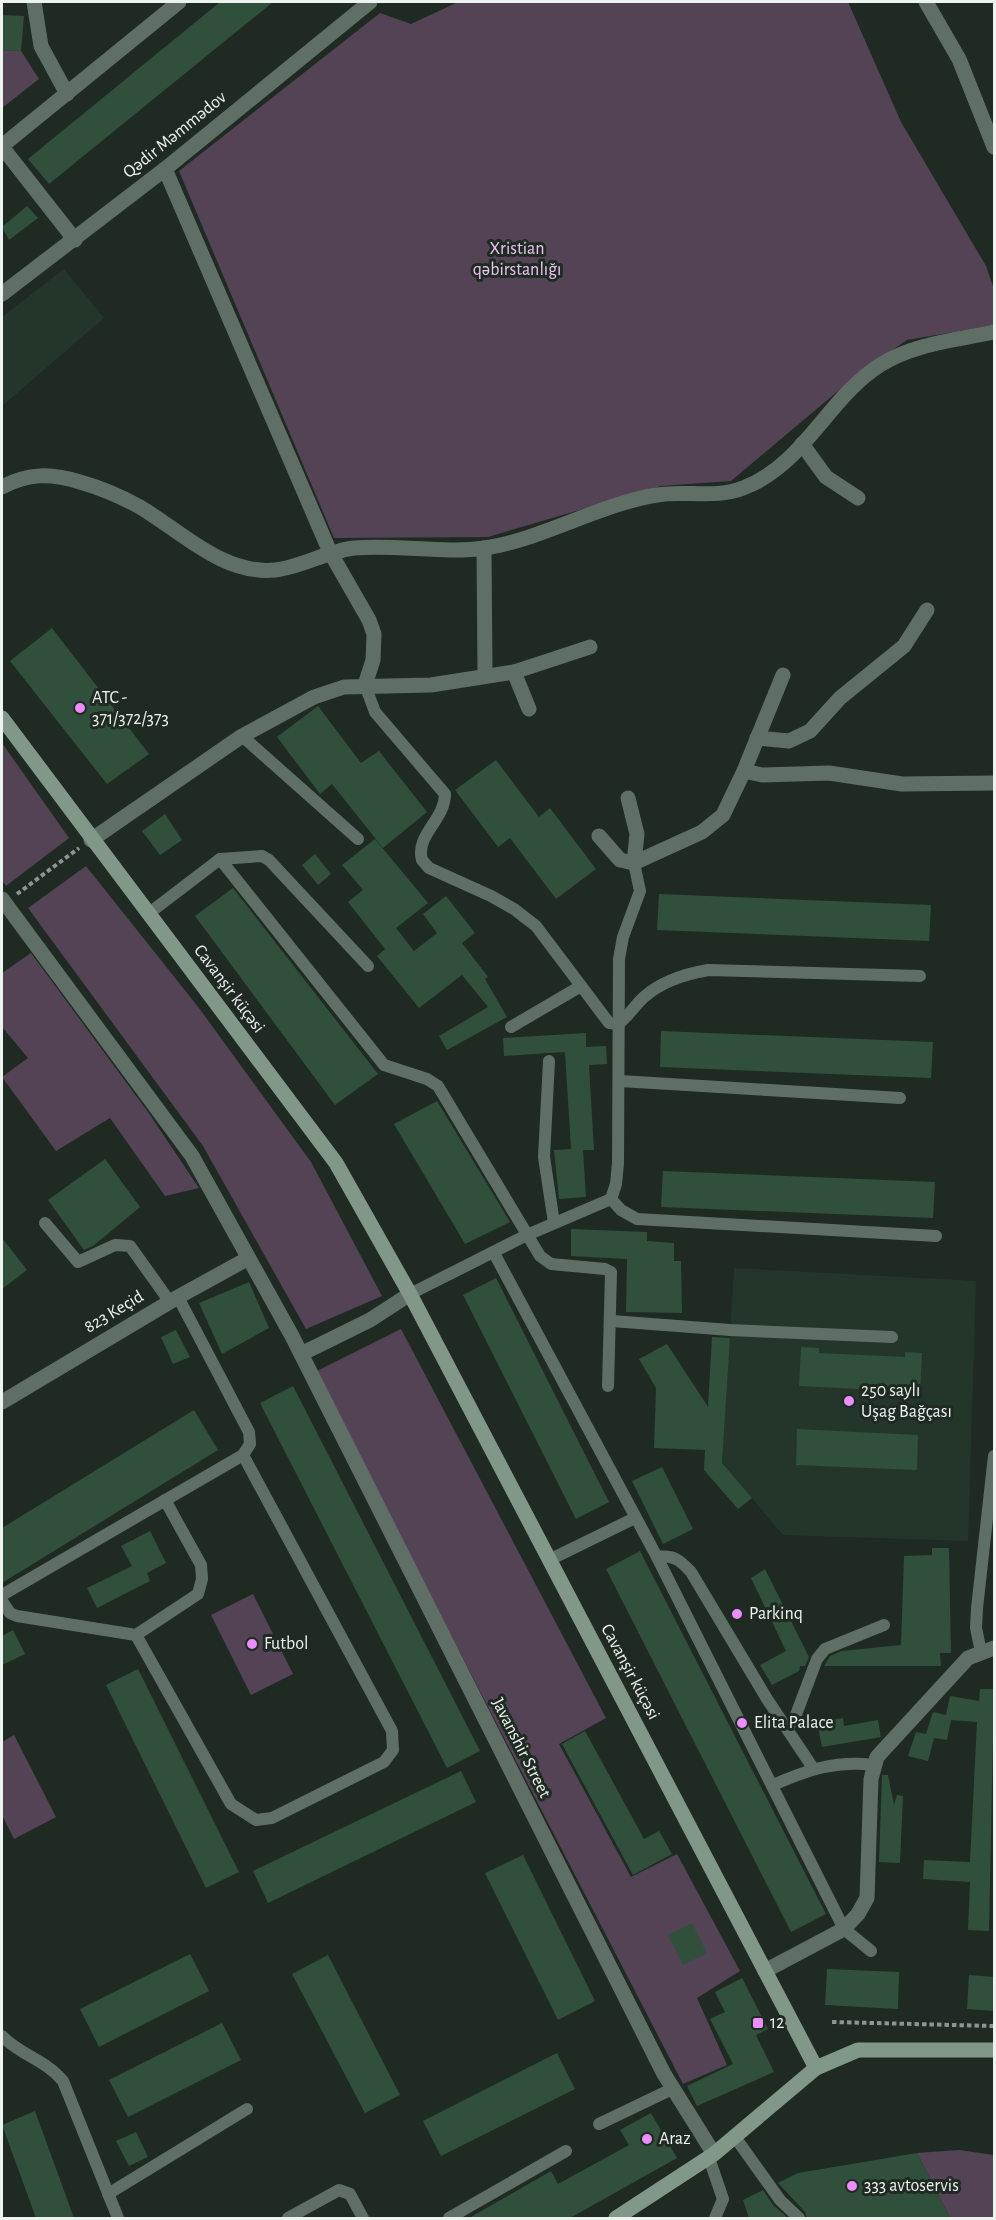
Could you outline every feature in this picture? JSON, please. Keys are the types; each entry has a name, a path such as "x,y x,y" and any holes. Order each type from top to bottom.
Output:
{"street":[{"path":"34,2 41,46 67,94"},
{"path":"75,240 2,147 179,2"},
{"name":"Qədir Məmmədov","path":"2,294 165,169 370,2"},
{"path":"926,2 959,58 994,147"},
{"path":"165,169 330,552 369,620 374,634 373,660 365,685"},
{"path":"2,487 19,478 38,475 60,476 109,490 142,508 200,548 234,564 258,571 280,569 330,552 377,546 484,548 657,495 705,494 742,489 775,471 858,383 878,366 899,355 924,347 994,332"},
{"path":"802,444 826,477 858,498"},
{"path":"484,548 485,675"},
{"path":"757,738 789,741 810,731 840,698 904,646 927,610"},
{"path":"91,840 242,736 314,698 344,687 431,685 514,672 590,647"},
{"path":"514,672 529,709"},
{"path":"599,836 620,860 634,863 702,832 723,815 744,771 783,675"},
{"name":"Cavanşir küçəsi","path":"2,718 91,840 336,1163 410,1294 816,2068"},
{"path":"744,771 762,775 829,773 902,784 994,783"},
{"path":"628,798 637,834 634,863"},
{"path":"3,901 192,1156 301,1354 370,1320 410,1294"},
{"name":"823 Keçid","path":"2,1402 174,1299 247,1259"},
{"name":"Javanshir Street","path":"301,1354 672,2089 711,2156"},
{"path":"765,1971 844,1929 858,1914 867,1898 873,1765 877,1757 968,1658 988,1650"},
{"path":"616,2218 711,2156 816,2068 858,2050 994,2050"}],"lane":[{"path":"365,685 375,712 445,794 445,804 440,815 420,846 422,860 429,868 514,909 536,926 609,1023 618,1024 629,1016 643,998 666,982 685,974 708,970 920,976"},
{"path":"242,736 358,839"},
{"path":"148,914 220,859 262,856 269,860 368,966"},
{"path":"220,859 384,1065 427,1079 438,1086 540,1256 551,1264 605,1269 611,1272 612,1321 608,1386"},
{"path":"410,1294 527,1235 611,1198 616,1184 620,1080 619,959 623,937 640,891 634,863"},
{"path":"511,1028 582,986"},
{"path":"549,1061 544,1157 554,1223"},
{"path":"620,1080 900,1098"},
{"path":"611,1198 621,1210 637,1219 936,1236"},
{"path":"2,1595 243,1455 250,1444 249,1432 174,1299 130,1246 115,1245 78,1262 45,1223"},
{"path":"494,1253 657,1557 844,1929 871,1952"},
{"path":"612,1321 892,1337"},
{"path":"136,1635 231,1804 256,1820 272,1818 384,1762 393,1750 393,1731 243,1455"},
{"path":"988,1650 976,1634 977,1608 993,1495 994,1456"},
{"path":"2,1600 10,1613 17,1616 136,1635 198,1594 202,1579 201,1565 165,1500"},
{"path":"549,1560 635,1518"},
{"path":"657,1557 669,1556 680,1560 691,1572 767,1699 813,1768"},
{"path":"787,1728 794,1720 817,1659 825,1649 884,1625"},
{"path":"773,1785 813,1768 854,1762 873,1765"},
{"path":"2,2036 13,2048 52,2068 63,2081 118,2218"},
{"path":"598,2124 672,2089"},
{"path":"108,2194 248,2109"},
{"path":"735,2137 780,2200 799,2218"},
{"path":"449,2218 566,2151"},
{"path":"711,2156 723,2199 715,2218"},
{"path":"288,2218 339,2190 350,2194 363,2218"}],"path":[{"path":"3,901 91,840"},
{"path":"832,2022 994,2026"}],"shaded area":[{"path":"64,269 104,318 2,406 2,317"},
{"name":"250 saylı Uşag Bağçası","path":"734,1268 976,1281 968,1541 783,1535 722,1463"}],"green space":[{"name":"Xristian qəbirstanlığı","path":"458,2 848,2 901,122 986,266 994,289 994,325 907,340 863,370 731,481 661,486 488,537 334,538 179,171 380,13 411,24"},
{"path":"2,50 21,51 39,79 2,108"},
{"path":"2,743 69,838 6,886 2,881"},
{"path":"86,866 199,1008 311,1162 382,1296 306,1329 203,1146 28,908"},
{"path":"31,953 148,1112 199,1188 165,1196 110,1118 56,1151 2,1077 28,1058 2,1027 2,973"},
{"path":"401,1329 606,1718 559,1744 631,1877 677,1854 740,1971 697,1998 727,2065 683,2084 315,1372"},
{"name":"Futbol","path":"253,1594 293,1674 251,1695 211,1615"},
{"path":"14,1735 56,1817 14,1839 2,1815 2,1742"},
{"path":"959,2150 994,2155 994,2218 950,2218 917,2153"}],"building":[{"path":"220,2 273,2 49,184 28,159"},
{"path":"2,15 24,16 21,51 2,50"},
{"path":"27,206 38,218 9,240 2,227"},
{"name":"ATC - 371/372/373","path":"52,628 149,754 107,784 10,661"},
{"path":"318,706 361,763 379,751 427,812 383,848 332,784 320,794 277,737"},
{"path":"496,760 539,817 550,808 596,869 556,899 510,838 498,847 455,790"},
{"path":"165,814 182,840 160,855 142,831"},
{"path":"375,839 428,903 396,928 414,951 437,933 423,914 446,896 475,933 462,943 488,977 485,979 507,1017 447,1050 439,1036 488,1007 462,975 419,1008 377,956 385,949 348,902 363,890 342,865"},
{"path":"315,854 331,874 318,885 302,865"},
{"path":"233,888 378,1074 335,1105 195,916"},
{"path":"659,894 931,905 929,941 657,930"},
{"path":"661,1031 933,1042 931,1078 660,1067"},
{"path":"586,1033 586,1047 606,1046 607,1064 589,1065 594,1150 583,1150 586,1197 559,1199 554,1150 571,1149 565,1052 504,1056 503,1038"},
{"path":"437,1101 510,1222 465,1244 394,1124"},
{"path":"105,1159 140,1207 93,1246 84,1250 48,1200"},
{"path":"663,1171 935,1182 933,1218 661,1207"},
{"path":"571,1229 647,1232 647,1241 674,1243 674,1261 681,1261 682,1313 626,1312 627,1259 571,1256"},
{"path":"2,1238 27,1270 2,1289"},
{"path":"496,1278 609,1502 576,1519 463,1295"},
{"path":"249,1282 269,1328 222,1354 199,1303"},
{"path":"176,1330 190,1357 173,1364 161,1337"},
{"path":"712,1337 730,1338 722,1463 752,1498 738,1509 704,1470 705,1450 654,1448 656,1388 639,1359 667,1344 708,1407"},
{"path":"801,1347 819,1348 819,1353 905,1357 905,1352 922,1353 920,1392 799,1386"},
{"path":"293,1386 480,1751 447,1768 260,1403"},
{"path":"194,1410 218,1450 2,1583 2,1528"},
{"path":"797,1429 918,1435 917,1470 796,1465"},
{"path":"662,1467 693,1529 663,1544 632,1481"},
{"path":"150,1531 166,1563 147,1573 150,1581 97,1608 87,1588 132,1566 121,1546"},
{"path":"932,1548 949,1548 951,1653 940,1653 941,1666 824,1666 830,1656 842,1651 901,1645 904,1556 932,1555"},
{"path":"640,1551 826,1914 791,1932 606,1569"},
{"path":"765,1569 809,1657 805,1666 800,1666 799,1671 772,1685 760,1665 786,1651 751,1578"},
{"path":"13,1630 25,1654 2,1665 2,1636"},
{"path":"138,1669 239,1872 206,1888 106,1685"},
{"path":"980,1689 994,1689 989,1931 968,1930 970,1882 923,1879 924,1860 970,1862 977,1722 951,1720 947,1740 934,1738 928,1761 908,1756 916,1732 926,1734 933,1712 946,1715 950,1696 979,1701"},
{"path":"843,1718 844,1726 878,1720 881,1737 822,1747 817,1722"},
{"path":"585,1731 644,1839 659,1831 672,1854 633,1875 562,1744"},
{"path":"461,1771 476,1802 268,1903 253,1871"},
{"path":"882,1775 888,1775 894,1805 897,1795 903,1796 900,1863 879,1862"},
{"path":"523,1855 595,2001 558,2020 485,1873"},
{"path":"692,1923 707,1953 683,1965 668,1935"},
{"path":"190,1954 209,1991 99,2047 80,2009"},
{"path":"328,1955 400,2095 365,2113 292,1974"},
{"path":"827,1969 899,1972 898,2009 825,2005"},
{"path":"969,1975 994,1977 994,2011 967,2009"},
{"path":"742,1978 768,2029 756,2035 774,2072 697,2106 687,2086 733,2064 710,2019 725,2012 715,1992"},
{"path":"222,2023 241,2060 128,2117 109,2080"},
{"path":"557,2053 575,2089 441,2156 423,2121"},
{"path":"35,2111 74,2218 36,2218 2,2125"},
{"path":"651,2113 677,2158 570,2218 469,2218 551,2171 558,2184 629,2145 620,2130"},
{"path":"136,2132 148,2157 129,2166 116,2141"},
{"name":"333 avtoservis","path":"917,2153 950,2218 807,2218 805,2212 778,2183 798,2173"},
{"path":"763,2190 773,2205 788,2218 749,2218 743,2200"}],"place":[{"name":"ATC - 371/372/373","path":"80,708"},
{"name":"250 saylı Uşag Bağçası","path":"849,1401"},
{"name":"Parkinq","path":"737,1614"},
{"name":"Futbol","path":"252,1644"},
{"name":"Elita Palace","path":"742,1723"},
{"name":"12","path":"758,2023"},
{"name":"Araz","path":"647,2139"},
{"name":"333 avtoservis","path":"852,2186"}]}
